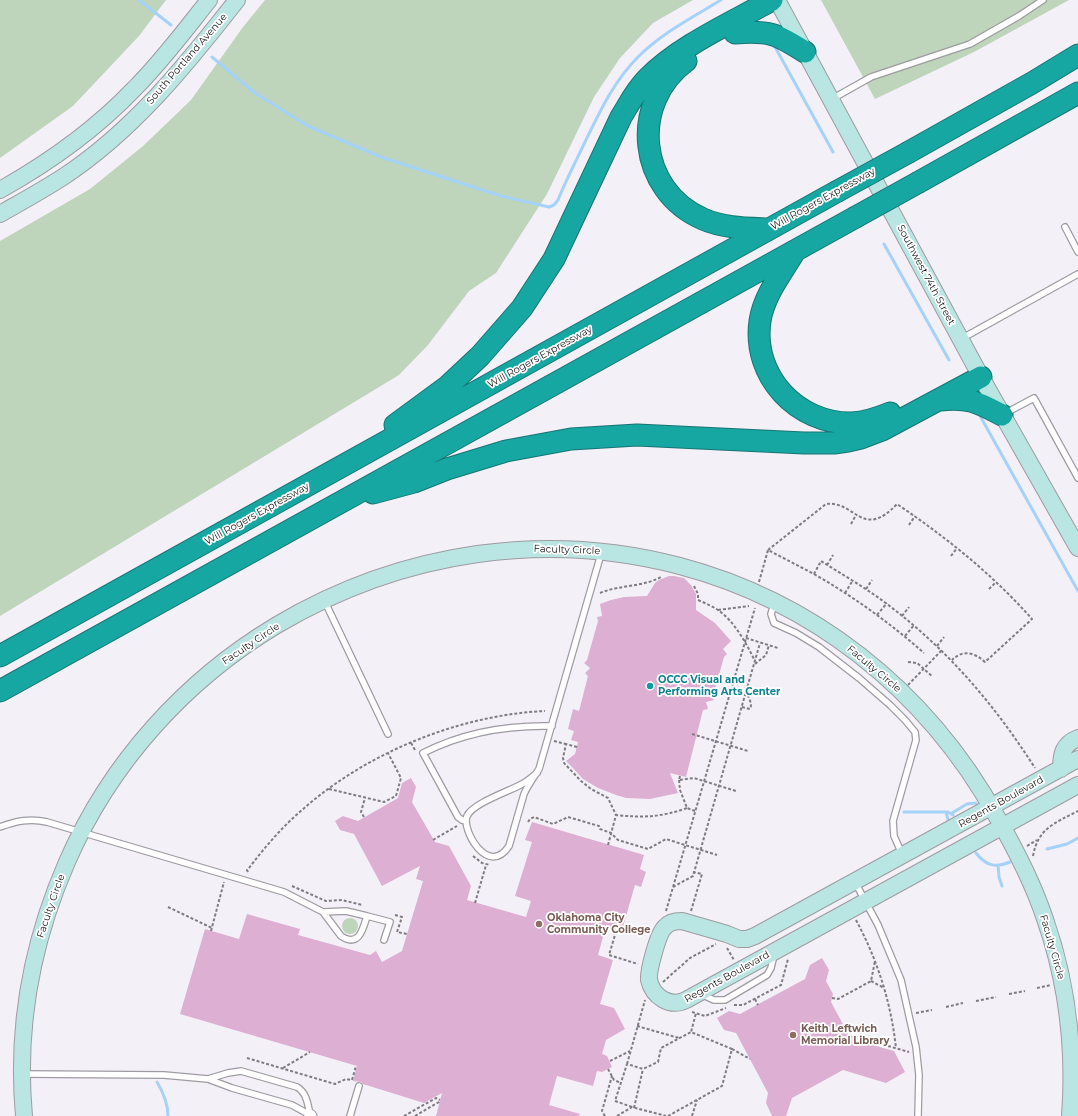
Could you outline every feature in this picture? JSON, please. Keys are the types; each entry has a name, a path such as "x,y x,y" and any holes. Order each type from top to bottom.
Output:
{"highway":[{"path":"769,229 728,226 703,220 694,215 673,198 665,189 657,175 649,152 648,136 652,108 658,94 668,79 679,67 694,55 735,33 777,2"},
{"path":"319,480 448,386 480,356 522,308 554,259 621,117 633,97 646,80 671,58 688,47 777,2"},
{"path":"735,33 756,31 770,33 785,38 805,52"},
{"name":"Will Rogers Expressway","path":"0,656 909,152 1032,83 1078,55"},
{"path":"0,691 1078,93"},
{"path":"795,250 769,294 763,308 760,322 760,346 762,358 772,380 785,397 802,410 822,419 837,422 865,422 896,410 978,372"},
{"path":"342,502 414,482 447,469 500,453 571,439 605,436 651,435 804,443 834,443 848,441 882,430 937,400 978,372"},
{"path":"937,400 957,398 972,400 1002,415"}],"street":[{"name":"South Portland Avenue","path":"0,190 50,160 110,113 136,88 209,0"},
{"name":"South Portland Avenue","path":"0,214 63,177 126,127 153,101 176,75 237,0"},
{"name":"Southwest 74th Street","path":"777,2 978,372 1078,548"},
{"name":"Faculty Circle","path":"24,1116 22,1074 24,1029 28,992 35,957 46,916 59,880 81,833 104,793 124,763 147,735 191,689 233,655 260,636 324,600 359,585 395,572 430,562 466,555 532,549 576,549 644,558 703,572 750,590 774,602 807,619 835,637 875,668 898,687 942,734 970,772 1003,826 1023,866 1043,912 1063,983 1071,1041 1072,1078 1070,1116"},
{"path":"1072,767 1061,757 1067,744 1078,738"},
{"name":"Regents Boulevard","path":"1072,767 1042,779 755,936 747,939 739,939 727,934 682,922 674,921 668,924 663,928 660,935 649,972 649,980 653,989 664,1001 671,1003 682,1002 1078,785"}],"lane":[{"path":"831,100 871,77 970,44 1019,16 1043,0"},
{"path":"1065,227 1078,252"},
{"path":"961,340 1078,274"},
{"path":"1002,415 1034,398 1078,478"},
{"path":"537,773 524,783 476,807 470,812 466,821 468,830 485,856 493,857 502,853 509,846 524,794 537,773 552,726 602,552"},
{"path":"324,600 388,734"},
{"path":"774,602 771,614 774,623 796,633 819,647 842,664 890,705 915,732 916,737 914,747 893,821 894,836 903,856"},
{"path":"466,821 458,817 422,753 434,747 468,736 524,726 552,726"},
{"path":"0,827 14,822 34,820 47,822 81,833 225,873 284,892 323,912 341,936 349,940 357,938 361,935 367,916"},
{"path":"855,882 886,942 901,980 907,1004 919,1075 918,1116"},
{"path":"323,912 346,911 390,922 384,940"},
{"path":"208,1079 241,1071 298,1087 303,1091 307,1099 310,1116"},
{"path":"22,1074 164,1075 208,1079 232,1088 292,1105 310,1116"},
{"path":"350,1116 359,1086"}],"path":[{"path":"758,586 768,550 826,504 836,504 856,515 869,519 885,516 897,504 957,548 996,582 1032,619 985,662 972,653 958,655 952,660"},
{"path":"851,524 856,515"},
{"path":"909,525 915,516"},
{"path":"951,556 957,548"},
{"path":"768,550 814,574 845,593 905,636 924,653"},
{"path":"828,565 833,556"},
{"path":"814,574 821,561 828,565 887,603 942,650 984,696 1005,723 1042,779"},
{"path":"600,593 615,588 652,581 666,574"},
{"path":"845,593 853,580"},
{"path":"866,589 872,580"},
{"path":"690,581 695,588 698,600 718,610 745,640 755,662"},
{"path":"989,589 996,582"},
{"path":"877,615 887,603"},
{"path":"665,914 756,604 734,609 718,610"},
{"path":"902,616 909,607"},
{"path":"905,636 914,625"},
{"path":"937,646 944,637"},
{"path":"745,640 760,642 778,648"},
{"path":"673,887 693,876 760,642"},
{"path":"754,666 766,655 769,645"},
{"path":"907,687 942,650"},
{"path":"908,662 917,663 932,676"},
{"path":"742,707 749,709 751,707 751,702 747,691"},
{"path":"249,873 247,870 274,837 302,810 346,776 388,753 411,742 457,725 519,713 545,711"},
{"path":"692,734 716,740 748,751"},
{"path":"547,740 577,747"},
{"path":"566,744 563,758 564,763 591,789 608,798 616,815 608,845"},
{"path":"328,789 384,802 396,796 401,778 388,753"},
{"path":"680,776 680,790 687,808"},
{"path":"679,780 694,778 736,791"},
{"path":"364,817 362,812 365,798"},
{"path":"616,815 635,817 654,816 687,808 696,811"},
{"path":"528,822 534,817 553,824 568,817 598,826 600,829 611,833 618,840 648,849 666,839 717,855"},
{"path":"433,840 457,826"},
{"path":"1022,849 1038,840"},
{"path":"476,903 486,865"},
{"path":"692,911 702,874 693,872"},
{"path":"168,907 211,929 224,881"},
{"path":"289,885 326,901 342,900 362,906"},
{"path":"389,913 402,917 397,932 407,934"},
{"path":"854,917 875,960 885,989 892,1019 896,1048"},
{"path":"606,958 609,955 615,934 611,927"},
{"path":"659,985 690,958 717,944"},
{"path":"726,947 736,965"},
{"path":"609,955 641,965"},
{"path":"872,981 875,960"},
{"path":"872,981 885,989"},
{"path":"832,998 838,999 872,981"},
{"path":"1037,988 1056,984"},
{"path":"1009,994 1025,991"},
{"path":"647,995 615,1101 668,1116 722,1086 732,1049"},
{"path":"976,1000 996,997"},
{"path":"755,999 758,1005"},
{"path":"946,1007 963,1003"},
{"path":"915,1014 932,1010"},
{"path":"626,1064 643,1069 658,1062 661,1048 691,1032 696,1013"},
{"path":"638,1026 680,1038"},
{"path":"691,1032 732,1049 750,1059"},
{"path":"850,1038 853,1036 916,1054"},
{"path":"610,1061 630,1051"},
{"path":"282,1068 310,1052"},
{"path":"247,1058 335,1084 346,1079 352,1080 356,1066"},
{"path":"608,1069 614,1080 621,1083"},
{"path":"617,1116 633,1107 643,1069"},
{"path":"604,1116 602,1111 612,1076"},
{"path":"404,1116 436,1098 440,1100 415,1116"},
{"path":"692,1116 696,1100"}],"green space":[{"path":"0,0 166,0 139,36 73,106 0,158"},
{"path":"265,0 693,0 653,23 620,58 594,97 547,194 496,273 469,291 428,345 399,375 0,616 0,241 90,189 143,146 191,100 243,27"},
{"path":"821,0 1069,0 974,52 875,99"},
{"path":"350,918 357,923 358,926 353,933 350,934 343,929 342,926 347,919"}],"building":[{"name":"OCCC Visual and Performing Arts Center","path":"669,576 684,578 691,585 696,594 696,610 715,623 731,641 723,649 727,654 724,657 713,696 714,700 706,702 708,709 703,710 686,777 670,773 678,793 650,799 626,798 598,788 583,779 566,761 575,754 578,742 571,740 574,731 568,729 573,709 579,711 588,676 585,673 590,668 584,663 587,660 598,621 597,617 602,616 600,604 624,597 647,596 655,583"},
{"name":"Oklahoma City Community College","path":"411,778 416,787 412,802 435,842 449,846 471,886 467,900 526,917 531,901 515,896 532,842 525,840 532,822 644,855 640,869 646,872 641,887 635,885 622,930 606,926 598,955 613,960 600,1004 614,1008 625,1029 606,1040 602,1054 607,1056 612,1067 602,1072 597,1071 593,1086 557,1076 549,1105 580,1114 579,1116 436,1116 442,1093 424,1103 363,1084 361,1082 353,1081 357,1066 180,1014 205,929 239,939 247,914 300,929 298,935 370,955 376,951 382,962 402,951 423,881 416,879 420,866 382,886 354,834 340,830 335,821 343,816 358,821 398,798 402,783"},
{"name":"Keith Leftwich Memorial Library","path":"822,958 829,970 826,981 833,994 831,1002 851,1039 894,1051 905,1072 886,1083 843,1070 792,1098 786,1116 772,1116 766,1103 768,1093 736,1033 724,1030 717,1018 729,1011 740,1014 805,979 810,965"}],"waterway":[{"path":"139,0 171,25"},
{"path":"212,57 255,93 308,126 381,157 501,196 549,207 554,205 558,200 602,108 629,66 657,40 721,0"},
{"path":"774,45 833,152"},
{"path":"884,244 949,360"},
{"path":"979,414 1078,591"},
{"path":"952,813 967,804 976,803"},
{"path":"904,812 948,812 953,815"},
{"path":"946,812 949,823"},
{"path":"1047,849 1067,844 1078,838"},
{"path":"976,853 984,861 992,865 1000,865 1010,862"},
{"path":"998,865 999,877 1002,886"},
{"path":"157,1082 165,1098 168,1116"}],"place":[{"name":"OCCC Visual and Performing Arts Center","path":"650,686"},
{"name":"Oklahoma City Community College","path":"539,924"},
{"name":"Keith Leftwich Memorial Library","path":"793,1035"}]}
